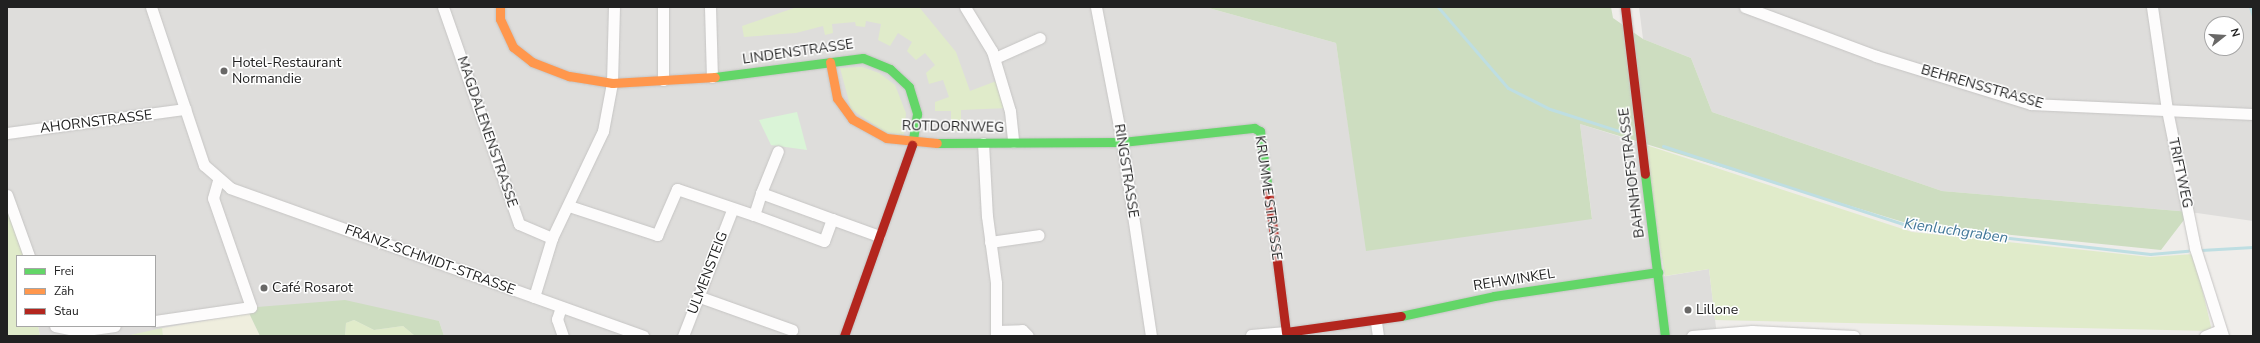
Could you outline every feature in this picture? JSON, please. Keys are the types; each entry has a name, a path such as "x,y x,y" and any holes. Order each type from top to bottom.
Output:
{"street":[{"name":"FRANZ-SCHMIDT-STRASSE","path":"150,7 204,165 218,180 230,188 644,336"},
{"name":"MAGDALENENSTRASSE","path":"442,7 520,224 552,238"},
{"name":"LINDENSTRASSE","path":"500,7 500,20 513,47 532,62 569,76 612,83 663,80 712,77 863,58 890,69 909,87 917,114 913,143 878,236 844,336"},
{"path":"534,297 552,238 603,131 612,83 614,7"},
{"path":"663,7 663,80"},
{"path":"710,7 712,77"},
{"path":"965,7 995,58 1010,111 1013,142"},
{"name":"RINGSTRASSE","path":"1096,7 1122,142 1151,336"},
{"name":"BAHNHOFSTRASSE","path":"1625,7 1665,336"},
{"name":"BEHRENSSTRASSE","path":"1745,7 1838,43 2031,104 2253,114"},
{"name":"TRIFTWEG","path":"2152,7 2167,110 2195,248 2221,333"},
{"path":"995,58 1040,38"},
{"name":"ROTDORNWEG","path":"830,62 837,98 852,119 886,138 913,143 1122,142"},
{"name":"AHORNSTRASSE","path":"7,133 184,109"},
{"name":"KRUMME STRASSE","path":"1122,142 1254,128 1260,131 1286,332"},
{"path":"983,143 997,334 1022,330 1028,336"},
{"path":"754,215 778,152"},
{"path":"156,321 251,307 213,198 218,180"},
{"path":"568,206 657,235 678,189 732,210 754,215 824,241 832,219"},
{"path":"762,193 878,236"},
{"path":"7,195 29,255"},
{"name":"ULMENSTEIG","path":"683,336 700,297 732,210"},
{"path":"990,242 1039,235"},
{"name":"REHWINKEL","path":"1376,322 1494,296 1658,272"},
{"path":"700,297 792,330"},
{"path":"561,307 557,319 563,336"},
{"path":"1251,335 1376,322 1378,336"},
{"path":"60,327 79,331 108,327"},
{"path":"1692,336 1752,331 1854,336"},
{"path":"2205,336 2221,333"}],"shaded area":[{"path":"7,7 1205,7 1336,43 1367,250 1592,218 1580,124 1643,144 1654,278 1709,269 1717,336 444,336 439,321 257,307 249,313 126,336 40,336 38,327 156,327 156,255 27,255 7,195"},
{"path":"1639,7 2253,7 2253,221 2190,212 1942,191 1712,112 1691,58 1643,39"},
{"path":"266,48 273,68 241,79 237,66 253,60 251,53"},
{"path":"186,75 192,93 184,96 178,77"},
{"path":"249,313 260,336 163,336 162,328"}],"green space":[{"path":"797,7 919,7 956,52 970,91 999,80 1008,108 961,110 961,131 951,131 951,111 935,111 935,102 949,97 943,80 929,84 926,73 935,65 925,53 916,60 907,51 912,42 898,33 890,46 878,40 881,24 866,21 865,27 856,26 855,22 832,24 833,33 825,35 823,26 796,33 744,37 742,26"},
{"path":"1205,7 1611,7 1613,18 1643,39 1691,58 1712,112 1942,191 2190,212 2161,250 1913,225 1580,124 1592,219 1366,251 1336,43"},
{"path":"862,67 879,73 895,85 906,113 904,135 886,133 851,109 840,68"},
{"path":"797,112 807,150 771,145 759,120"},
{"path":"1643,144 1912,232 2150,257 2194,254 2212,331 1715,320 1709,269 1665,276"},
{"path":"7,195 27,255 16,255 16,327 38,327 40,336 7,336"},
{"path":"345,300 439,321 444,336 415,336 403,326 374,330 354,320 346,323 345,336 260,336 249,313 257,307"},
{"path":"354,320 374,330 403,326 415,336 345,336 346,323"},
{"path":"162,328 163,336 126,336"}],"waterway":[{"name":"Kienluchgraben","path":"1438,7 1508,88 1550,109 1619,131"},
{"path":"2250,7 2253,16"},
{"name":"Kienluchgraben","path":"1663,146 1913,227 2150,254 2188,251"},
{"name":"Kienluchgraben","path":"2201,250 2253,247"}],"traffic: fast":[{"path":"715,77 863,58 890,69 909,87 917,114 912,145"},
{"path":"937,143 1122,142 1254,128 1260,131 1268,190"},
{"path":"1645,174 1665,336"},
{"path":"1401,316 1494,296 1658,272"}],"traffic: slow":[{"path":"500,7 500,19 513,47 532,62 569,76 612,83 715,77"},
{"path":"830,62 837,98 852,119 886,138 937,143"}],"traffic: jam":[{"path":"1625,7 1645,174"},
{"path":"844,336 912,145"},
{"path":"1268,190 1286,332 1401,316"}],"place":[{"name":"Hotel-Restaurant Normandie","path":"224,71"},
{"name":"Café Rosarot","path":"264,288"},
{"name":"Lillone","path":"1688,310"}]}
